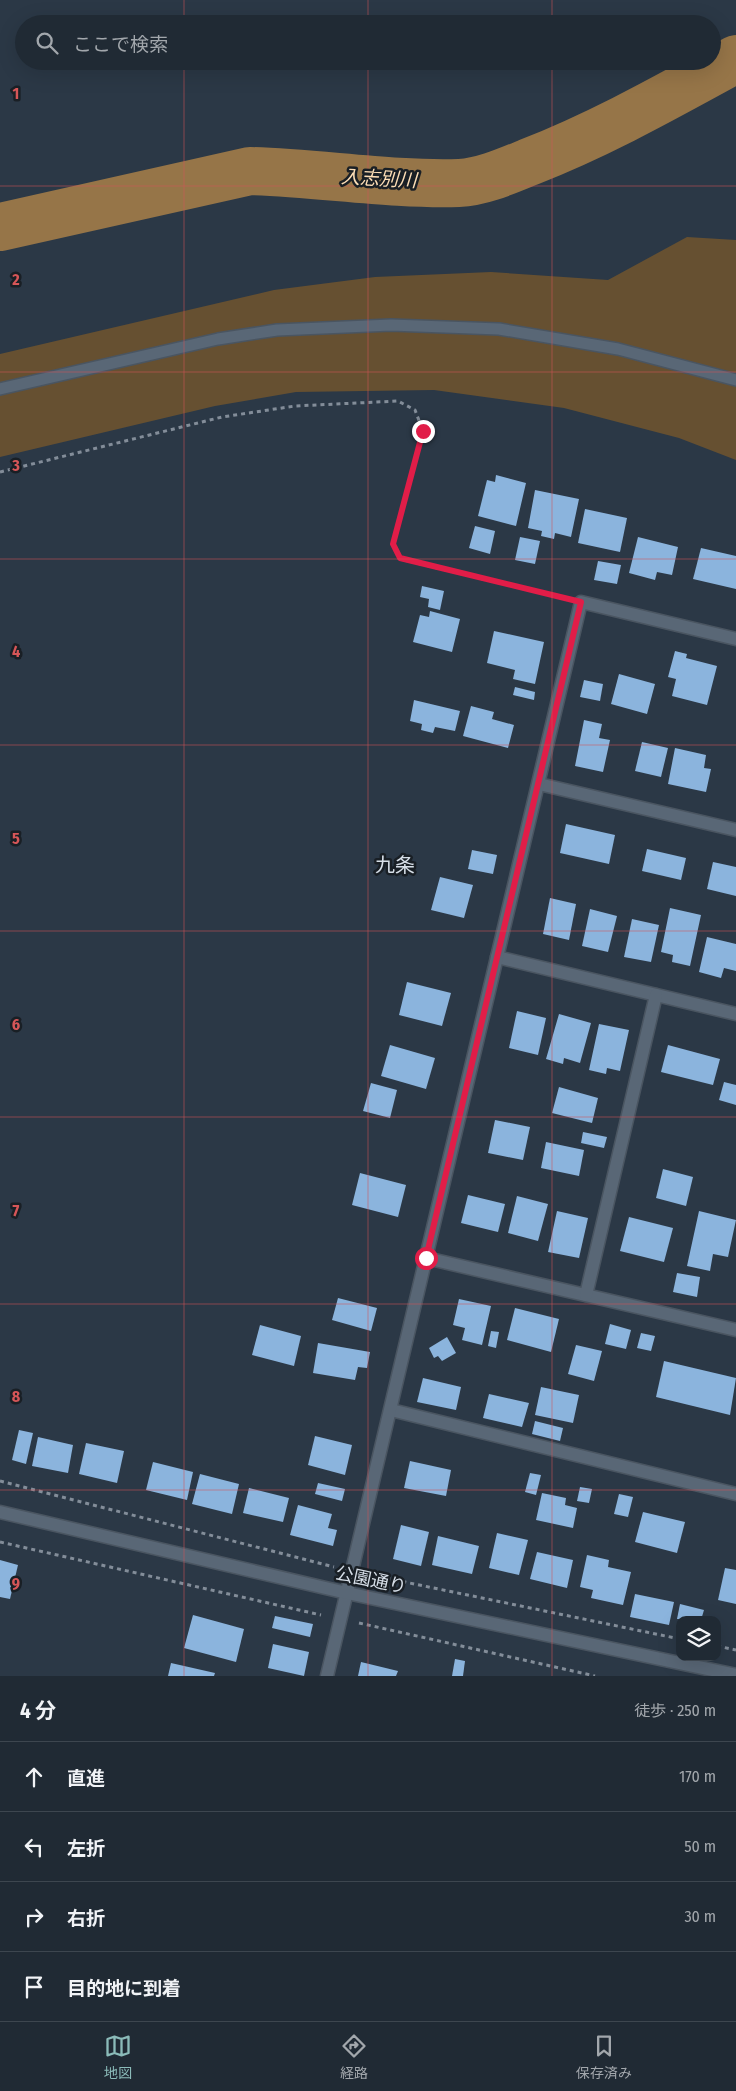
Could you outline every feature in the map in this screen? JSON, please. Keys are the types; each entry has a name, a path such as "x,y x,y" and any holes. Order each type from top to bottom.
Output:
{"street":[{"path":"327,1676 581,602 736,639"},
{"path":"538,784 736,830"},
{"path":"497,957 736,1014"},
{"path":"586,1295 656,995"},
{"path":"426,1258 736,1330"},
{"path":"390,1410 736,1494"},
{"name":"公園通り","path":"0,1512 347,1593 736,1675"}],"lane":[{"path":"0,389 218,339 277,330 391,325 499,329 618,349 736,380"}],"path":[{"path":"0,472 222,417 295,406 398,401 415,410 423,431 393,544 400,558 581,602"},
{"path":"0,1542 595,1676"},
{"path":"721,1647 736,1650"}],"shaded area":[{"path":"687,237 736,240 736,460 679,438 564,408 434,390 296,392 215,406 0,457 0,354 274,290 375,277 491,272 608,280"}],"building":[{"path":"496,475 526,483 516,526 478,516 487,480 495,482"},
{"path":"535,490 579,499 571,537 555,533 554,539 541,536 542,531 528,528"},
{"path":"585,509 627,518 620,552 578,543"},
{"path":"475,526 495,531 490,554 469,548"},
{"path":"520,537 540,541 535,564 515,560"},
{"path":"638,537 678,547 672,575 657,572 655,580 629,573"},
{"path":"701,548 736,556 736,589 693,579"},
{"path":"598,561 621,565 617,584 594,580"},
{"path":"422,586 444,591 440,610 428,607 429,599 420,597"},
{"path":"430,611 460,619 452,652 413,642 420,615 429,617"},
{"path":"494,631 544,642 535,684 513,679 515,670 487,663"},
{"path":"675,651 687,654 686,658 717,666 707,705 672,696 676,679 668,677"},
{"path":"619,674 655,684 647,714 611,704"},
{"path":"584,680 603,684 600,701 580,697"},
{"path":"515,687 535,692 534,700 513,695"},
{"path":"414,700 460,711 455,731 435,727 433,733 421,730 422,724 410,721"},
{"path":"471,706 494,712 492,719 514,725 508,748 463,736"},
{"path":"584,720 602,724 599,738 610,740 603,772 575,766"},
{"path":"642,742 668,748 661,777 635,771"},
{"path":"675,748 706,755 704,768 711,769 706,792 668,784"},
{"path":"566,824 615,835 609,864 560,853"},
{"path":"647,849 686,858 681,880 642,871"},
{"path":"472,850 497,855 493,874 468,869"},
{"path":"713,862 736,867 736,896 707,889"},
{"path":"440,877 473,885 464,918 431,910"},
{"path":"550,898 576,904 569,940 543,934"},
{"path":"670,908 701,915 690,966 672,962 673,955 661,952"},
{"path":"590,909 617,916 608,952 582,946"},
{"path":"632,919 659,925 651,962 624,957"},
{"path":"707,937 736,944 736,971 724,968 721,978 699,972"},
{"path":"407,982 451,993 442,1026 399,1015"},
{"path":"517,1011 546,1018 538,1055 509,1048"},
{"path":"559,1014 591,1023 580,1063 564,1058 563,1064 546,1059"},
{"path":"599,1024 629,1030 620,1071 607,1068 606,1074 589,1070"},
{"path":"390,1045 435,1058 426,1089 381,1076"},
{"path":"668,1045 720,1059 713,1085 661,1072"},
{"path":"724,1082 736,1085 736,1105 719,1100"},
{"path":"371,1083 397,1090 390,1118 363,1111"},
{"path":"559,1087 598,1098 592,1123 552,1113"},
{"path":"495,1120 530,1127 523,1160 488,1153"},
{"path":"583,1132 607,1137 604,1148 581,1143"},
{"path":"546,1142 584,1150 579,1176 541,1168"},
{"path":"663,1169 693,1177 686,1206 656,1198"},
{"path":"360,1173 406,1185 398,1217 352,1205"},
{"path":"468,1195 505,1204 498,1232 461,1223"},
{"path":"517,1196 548,1204 538,1241 508,1233"},
{"path":"557,1211 588,1218 579,1258 548,1252"},
{"path":"699,1211 736,1220 728,1257 713,1254 710,1271 687,1266"},
{"path":"629,1217 673,1228 664,1262 620,1251"},
{"path":"677,1273 700,1277 697,1297 673,1292"},
{"path":"338,1298 377,1308 371,1331 332,1320"},
{"path":"459,1299 491,1306 482,1345 462,1340 465,1328 453,1325"},
{"path":"515,1308 559,1319 551,1352 507,1340"},
{"path":"610,1324 631,1330 626,1349 605,1344"},
{"path":"260,1325 301,1336 294,1366 252,1355"},
{"path":"491,1331 499,1332 496,1348 488,1346"},
{"path":"641,1333 655,1336 651,1351 637,1348"},
{"path":"447,1337 456,1353 442,1361 438,1356 434,1358 429,1348"},
{"path":"318,1343 370,1352 367,1368 358,1367 355,1380 313,1373"},
{"path":"576,1345 602,1351 594,1381 568,1374"},
{"path":"664,1361 736,1378 730,1415 656,1397"},
{"path":"423,1378 461,1387 456,1410 417,1402"},
{"path":"541,1387 579,1395 573,1423 535,1415"},
{"path":"489,1394 529,1403 522,1427 483,1418"},
{"path":"535,1421 563,1428 560,1441 532,1434"},
{"path":"19,1430 33,1433 26,1464 12,1460"},
{"path":"315,1436 352,1445 345,1475 308,1465"},
{"path":"38,1437 73,1445 68,1473 32,1466"},
{"path":"86,1443 124,1451 117,1483 79,1474"},
{"path":"410,1461 451,1470 446,1496 404,1488"},
{"path":"153,1462 193,1472 187,1500 146,1490"},
{"path":"530,1473 541,1475 536,1495 525,1492"},
{"path":"200,1474 239,1484 232,1514 192,1504"},
{"path":"318,1483 345,1489 342,1501 315,1494"},
{"path":"580,1487 592,1489 589,1503 577,1501"},
{"path":"249,1488 289,1498 283,1522 243,1513"},
{"path":"542,1493 566,1498 565,1505 577,1508 573,1528 536,1520"},
{"path":"619,1494 633,1497 628,1517 614,1514"},
{"path":"298,1505 332,1514 328,1528 337,1530 333,1546 290,1535"},
{"path":"643,1512 685,1522 677,1553 635,1542"},
{"path":"401,1525 429,1532 421,1566 393,1559"},
{"path":"497,1533 528,1540 519,1575 489,1568"},
{"path":"438,1536 479,1546 472,1574 432,1565"},
{"path":"537,1552 573,1560 567,1588 530,1579"},
{"path":"587,1555 609,1560 608,1567 631,1572 623,1605 591,1598 593,1590 580,1587"},
{"path":"0,1560 18,1565 10,1599 0,1597"},
{"path":"725,1568 736,1570 736,1604 718,1600"},
{"path":"635,1594 674,1602 669,1625 630,1617"},
{"path":"680,1604 704,1610 702,1616 678,1616"},
{"path":"193,1615 244,1629 236,1662 184,1648"},
{"path":"275,1616 313,1624 310,1637 272,1628"},
{"path":"273,1644 309,1652 304,1676 268,1668"},
{"path":"455,1659 465,1661 463,1676 452,1676"},
{"path":"361,1662 398,1671 396,1676 358,1676"},
{"path":"171,1663 215,1673 214,1676 168,1676"}],"waterway":[{"name":"入志別川","path":"721,67 736,59"},
{"name":"入志別川","path":"0,227 250,171 381,181 433,183 477,181 512,169 582,139 634,114 716,70"}],"district":[{"name":"九条","path":"395,865"}],"route":[{"path":"423,431 393,544 400,558 581,602 426,1258"}]}
